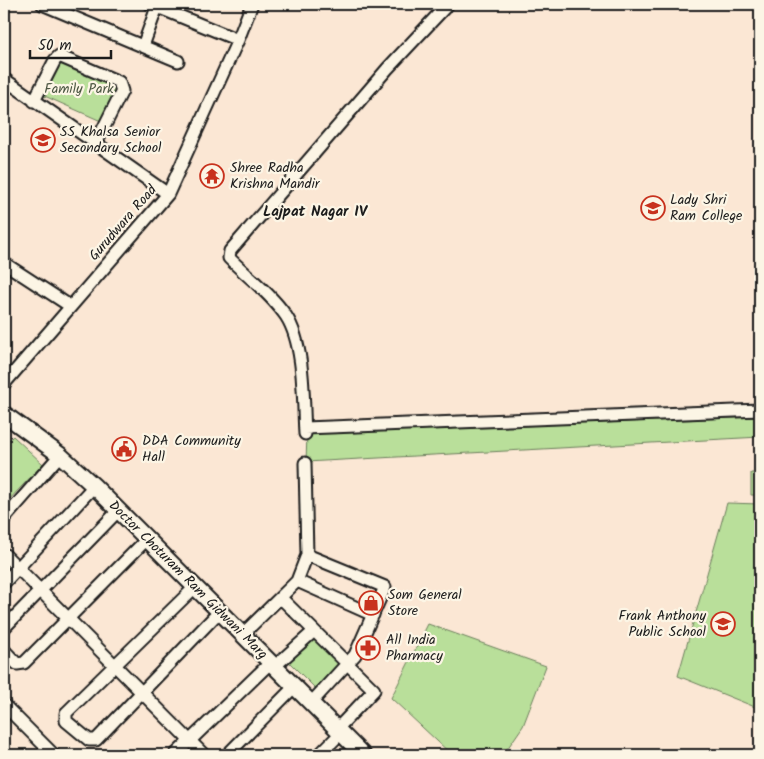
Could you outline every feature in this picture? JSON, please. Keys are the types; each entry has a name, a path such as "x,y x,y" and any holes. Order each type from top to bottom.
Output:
{"street":[{"path":"42,4 178,61"},
{"name":"Gurudwara Road","path":"4,384 168,194 238,40 252,4"},
{"path":"448,4 388,68 230,250 229,258 276,303 287,318 302,371 305,431 760,410"},
{"path":"143,46 154,5 238,40"},
{"path":"34,101 55,60 59,56 119,82 122,91 96,143"},
{"path":"4,80 168,194"},
{"path":"4,263 70,306"},
{"name":"Doctor Choturam Ram Gidwani Marg","path":"4,414 60,455 94,486 363,755"},
{"path":"4,520 60,455"},
{"path":"242,635 297,581 307,555 305,463"},
{"path":"4,583 94,486"},
{"path":"4,628 118,510"},
{"path":"4,650 17,664 21,665 146,540"},
{"path":"4,554 204,755"},
{"path":"307,555 385,586 348,665 311,703"},
{"path":"297,581 373,615"},
{"path":"194,588 66,713 66,721 89,740 96,740 219,612"},
{"path":"281,598 374,690 319,755"},
{"path":"175,755 272,665 314,631"},
{"path":"227,755 294,686"},
{"path":"4,706 54,755"}],"green space":[{"name":"Family Park","path":"57,57 117,85 101,121 40,94"},
{"path":"760,417 760,437 306,462 307,434"},
{"path":"13,436 43,464 4,505 4,445"},
{"path":"751,473 760,473 760,495 751,495"},
{"name":"Frank Anthony Public School","path":"727,503 760,504 760,709 678,676"},
{"path":"428,624 546,666 523,726 503,755 452,755 391,698"},
{"path":"313,638 340,665 316,689 289,662"}],"place":[{"name":"SS Khalsa Senior Secondary School","path":"43,140"},
{"name":"Shree Radha Krishna Mandir","path":"212,176"},
{"name":"Lady Shri Ram College","path":"653,208"},
{"name":"DDA Community Hall","path":"124,449"},
{"name":"Som General Store","path":"371,603"},
{"name":"Frank Anthony Public School","path":"723,624"},
{"name":"All India Pharmacy","path":"368,648"}],"district":[{"name":"Lajpat Nagar IV","path":"315,212"}]}
